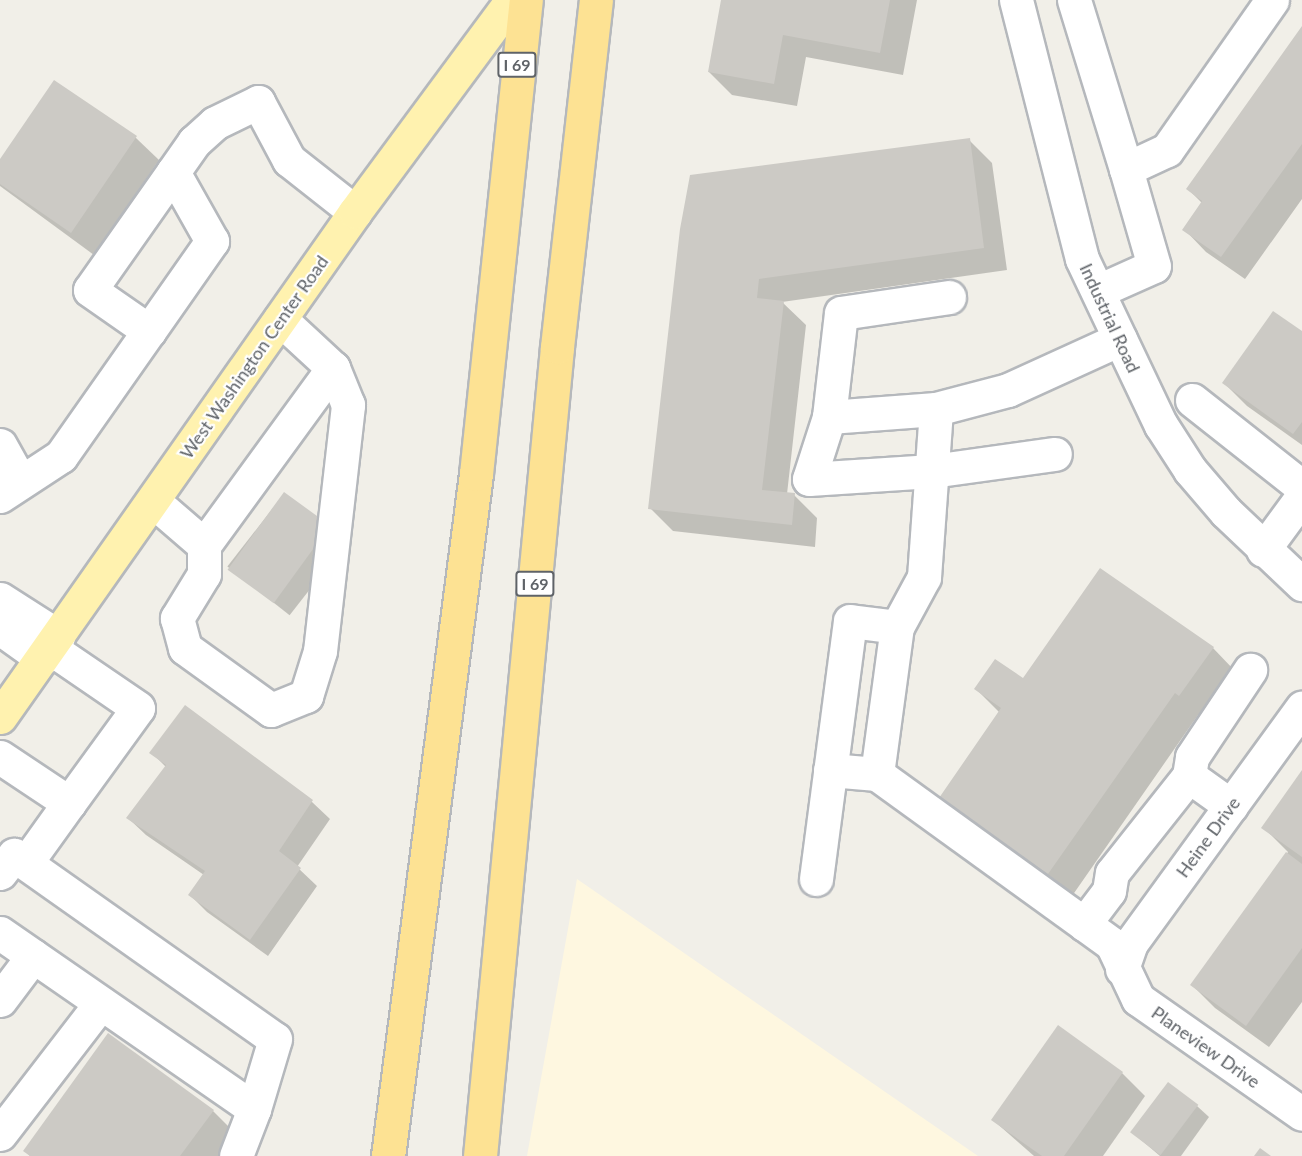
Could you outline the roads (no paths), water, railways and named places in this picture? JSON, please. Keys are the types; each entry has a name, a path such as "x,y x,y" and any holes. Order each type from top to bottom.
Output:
{"highway":[{"name":"I 69","path":"388,1156 476,474 509,131 526,0"},
{"name":"I 69","path":"480,1156 557,347 596,6"}],"main road":[{"name":"West Washington Center Road","path":"0,717 355,212 512,0"}],"street":[{"name":"Industrial Road","path":"1016,0 1082,259 1161,425 1190,470 1263,550 1302,584"},
{"path":"1074,0 1154,266 1098,291"},
{"path":"1126,169 1167,150 1272,0"},
{"path":"149,331 90,290 194,142 215,123 258,102 289,160 355,212"},
{"path":"0,445 10,488 61,456 212,241 173,172"},
{"path":"949,297 841,313 829,417 809,479 932,471 1055,454"},
{"path":"280,319 333,368 348,405 320,651 306,696 272,710 185,648 177,618 204,574 204,545 333,368"},
{"path":"829,417 936,409 1008,390 1120,339"},
{"path":"1191,400 1302,487"},
{"path":"830,770 877,774 897,627 924,577 936,409"},
{"path":"1263,550 1302,496"},
{"path":"153,501 204,545"},
{"path":"0,599 50,647 138,708 69,802 13,868 275,1039 254,1109 236,1156"},
{"path":"816,879 850,621 897,627"},
{"path":"0,628 50,647"},
{"path":"1084,924 1109,891 1112,873 1189,776 1192,757 1250,670"},
{"name":"Heine Drive","path":"1122,969 1131,942 1302,708"},
{"path":"0,757 69,802"},
{"name":"Planeview Drive","path":"877,774 1112,945 1138,999 1302,1114"},
{"path":"1189,776 1231,806"},
{"path":"0,933 254,1109"},
{"path":"0,1000 33,956"},
{"path":"0,1134 100,1003"}]}
